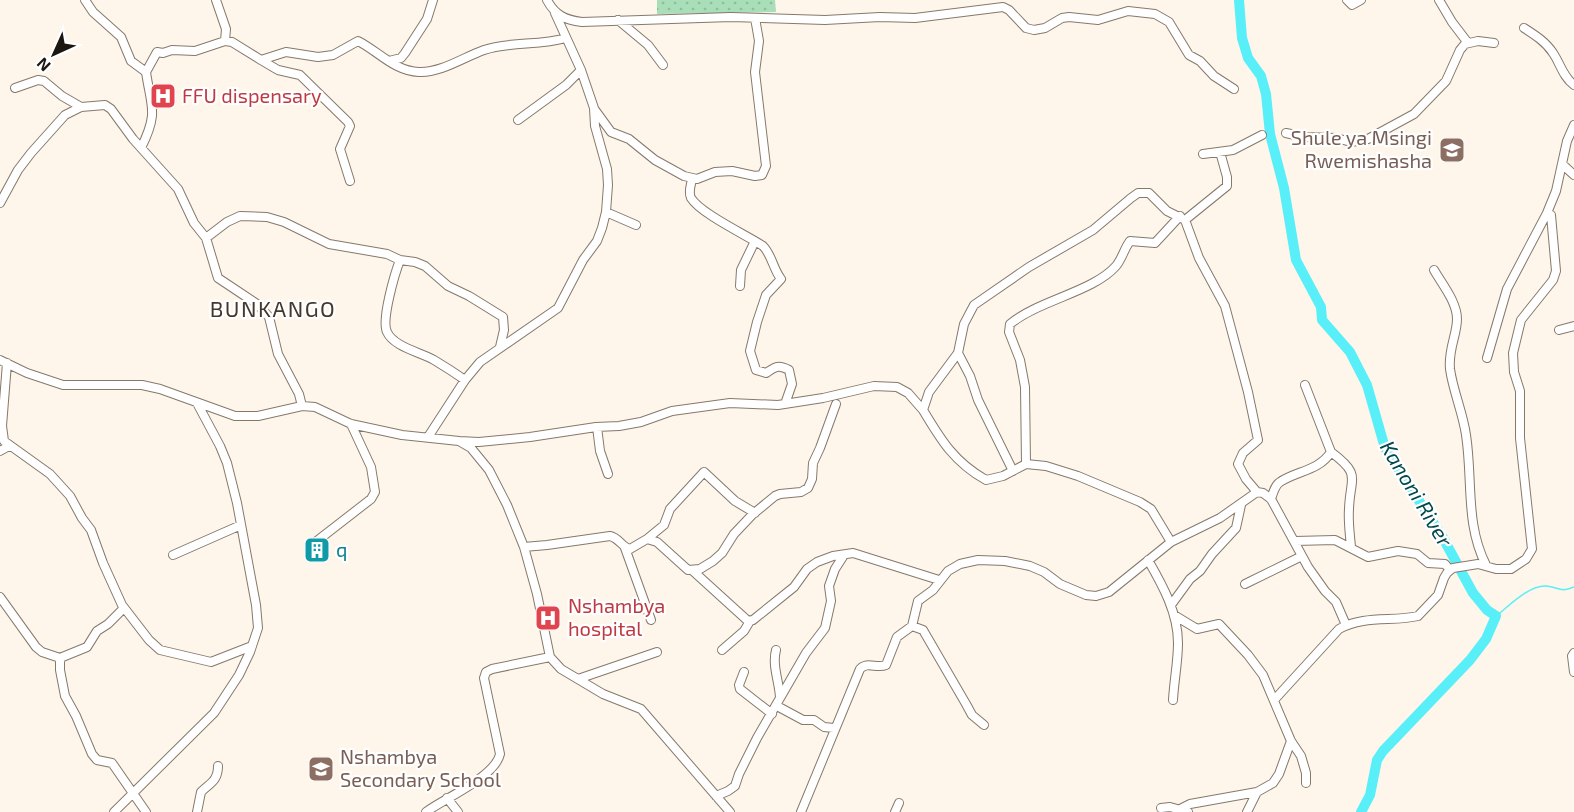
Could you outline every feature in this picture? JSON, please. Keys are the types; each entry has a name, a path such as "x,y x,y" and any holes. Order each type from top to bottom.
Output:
{"street":[{"path":"85,0 93,12 121,37 131,61 146,72"},
{"path":"216,0 226,29 225,41"},
{"path":"389,62 401,58 405,53 427,19 433,0"},
{"path":"428,437 465,380 480,362 558,308 583,260 597,241 606,212 607,169 595,126 594,108 581,70 547,0"},
{"path":"1347,0 1352,4 1361,0"},
{"path":"1439,0 1468,42"},
{"path":"555,13 566,19 582,22 755,18 825,20 915,18 1003,7 1009,10 1026,28 1039,30 1062,18 1098,20 1128,11 1145,12 1164,18 1173,28 1189,55 1200,61 1214,76 1234,89"},
{"path":"594,108 611,132 629,139 672,171 692,179 725,171 743,172 758,177 765,171 766,166 755,72 759,41 755,18"},
{"path":"618,20 648,45 663,65"},
{"path":"1524,28 1542,40 1552,51 1565,75 1574,85"},
{"path":"261,60 286,52 318,57 333,55 358,41 389,62 407,70 429,71 486,49 543,44 566,38"},
{"path":"141,148 150,129 153,108 146,72 157,52 195,51 225,41 232,42 278,70 296,73 305,78 348,122 350,126 340,149 350,181"},
{"path":"1286,133 1304,137 1336,138 1351,142 1368,139 1414,114 1446,81 1460,50 1468,42 1494,43"},
{"path":"518,120 566,85 581,70"},
{"path":"15,88 38,80 44,81 62,96 81,106"},
{"path":"0,203 18,170 65,115 81,106 105,105 111,109 141,148 178,189 194,223 206,238 218,278 257,304 269,317 278,354 302,406"},
{"path":"1487,358 1507,289 1556,191 1567,141 1574,125"},
{"path":"1203,154 1233,150 1262,135"},
{"path":"1026,464 1025,387 1020,360 1009,332 1010,324 1023,314 1100,279 1118,264 1130,241 1155,243 1182,218 1227,186 1227,177 1220,152"},
{"path":"1562,164 1574,175"},
{"path":"692,179 690,195 694,201 767,251 781,279 765,297 750,346 750,357 756,370 761,373 766,373 776,366 789,370 792,384 785,404"},
{"path":"923,410 929,392 958,353 964,324 974,305 1029,267 1093,230 1138,193 1149,193 1167,211 1182,218 1199,258 1221,296 1240,360 1258,440 1243,453 1238,464 1246,479 1257,492 1271,499 1319,584 1336,602 1346,625"},
{"path":"606,212 636,225"},
{"path":"1275,699 1339,629 1346,625 1371,620 1418,615 1438,595 1444,578 1450,570 1470,564 1504,570 1511,569 1526,559 1532,549 1520,438 1520,391 1514,372 1513,353 1521,320 1553,280 1556,271 1551,215"},
{"path":"206,238 227,222 240,216 267,217 284,222 329,244 387,254 400,260 425,266 448,286 503,317 504,330 500,347"},
{"path":"740,286 741,270 755,241"},
{"path":"400,260 393,278 386,321 389,335 395,341 434,360 465,380"},
{"path":"1434,270 1453,303 1457,318 1450,350 1450,369 1467,443 1472,519 1486,566"},
{"path":"1559,330 1574,326"},
{"path":"958,353 1013,471"},
{"path":"252,646 211,663 166,653 149,640 124,608 91,531 70,496 50,474 4,441 2,426 3,361 27,373 63,385 142,385 160,389 235,416 258,416 302,406 315,407 351,424 402,435 479,442 627,425 672,411 718,404 785,404 883,385 897,387 908,393 923,410 961,464 986,480 993,480 1026,464 1046,466 1078,476 1140,502 1151,509 1171,542"},
{"path":"1305,385 1331,452 1344,462 1354,481 1349,506 1352,547"},
{"path":"114,812 214,712 238,675 258,628 258,616 241,525 227,463 197,403"},
{"path":"693,571 708,566 722,553 734,534 778,494 801,492 808,489 812,479 814,460 837,404"},
{"path":"311,555 310,547 313,544 371,499 375,492 371,467 351,424"},
{"path":"597,427 600,451 608,474"},
{"path":"459,441 471,448 489,470 507,505 524,547 550,657 561,669 578,679 613,699 641,709 730,812"},
{"path":"0,451 9,446"},
{"path":"1271,499 1280,482 1318,464 1331,452"},
{"path":"625,548 633,548 664,525 672,507 704,472 735,501 755,513"},
{"path":"801,812 860,669 866,665 886,665 897,637 912,626 918,601 933,590 948,571 960,564 978,560 1005,561 1030,566 1044,572 1060,584 1086,595 1096,596 1109,592 1171,542 1241,505 1257,492"},
{"path":"1171,605 1190,579 1200,572 1212,554 1236,528 1241,505"},
{"path":"173,555 241,525"},
{"path":"524,547 610,536 618,540 625,548 651,620"},
{"path":"647,539 657,542 685,567 693,571 745,620 750,621"},
{"path":"1295,541 1329,540 1352,547 1368,557 1392,550 1410,552 1417,554 1428,563 1445,564 1450,570"},
{"path":"722,650 744,631 750,621 794,587 812,566 826,558 853,553 939,580"},
{"path":"716,796 735,786 747,757 806,653 827,624 831,601 829,586 835,569 844,555"},
{"path":"1245,584 1302,556"},
{"path":"1148,560 1174,615 1178,644 1173,700"},
{"path":"0,597 36,646 42,652 60,658 87,646 97,631 108,624 124,608"},
{"path":"1174,615 1197,629 1216,624 1222,626 1255,663 1275,699 1291,741 1301,756 1306,773 1306,783"},
{"path":"912,626 923,630 972,715 984,725"},
{"path":"776,650 773,663 778,679 776,706"},
{"path":"578,679 657,652"},
{"path":"1574,653 1572,656 1574,672"},
{"path":"426,812 490,770 498,760 500,754 484,678 486,672 550,657"},
{"path":"60,658 65,696 92,754 97,760 112,763 146,812"},
{"path":"744,672 739,685 740,689 803,720 814,720 825,728 834,728"},
{"path":"1180,809 1190,804 1257,792 1273,783 1279,774 1291,741"},
{"path":"197,812 201,792 215,780 218,766"},
{"path":"1247,812 1257,792"},
{"path":"447,798 458,812"},
{"path":"896,812 899,803"},
{"path":"1161,808 1170,807 1188,812"}],"green space":[{"path":"657,0 775,0 776,12 657,14"}],"waterway":[{"name":"Kanoni River","path":"1239,0 1242,38 1248,58 1261,76 1266,94 1270,134 1284,188 1296,260 1321,307 1322,320 1350,352 1367,385 1385,448 1443,538 1473,593 1487,610 1496,616 1486,639 1470,660 1383,751 1377,760 1370,795 1361,812"},
{"path":"1496,616 1533,589 1546,586 1562,590 1574,587"}],"place":[{"name":"FFU dispensary","path":"163,96"},
{"name":"Shule ya Msingi Rwemishasha","path":"1452,150"},
{"name":"q","path":"317,550"},
{"name":"Nshambya hospital","path":"548,618"},
{"name":"Nshambya Secondary School","path":"321,769"}],"district":[{"name":"BUNKANGO","path":"273,309"}]}
